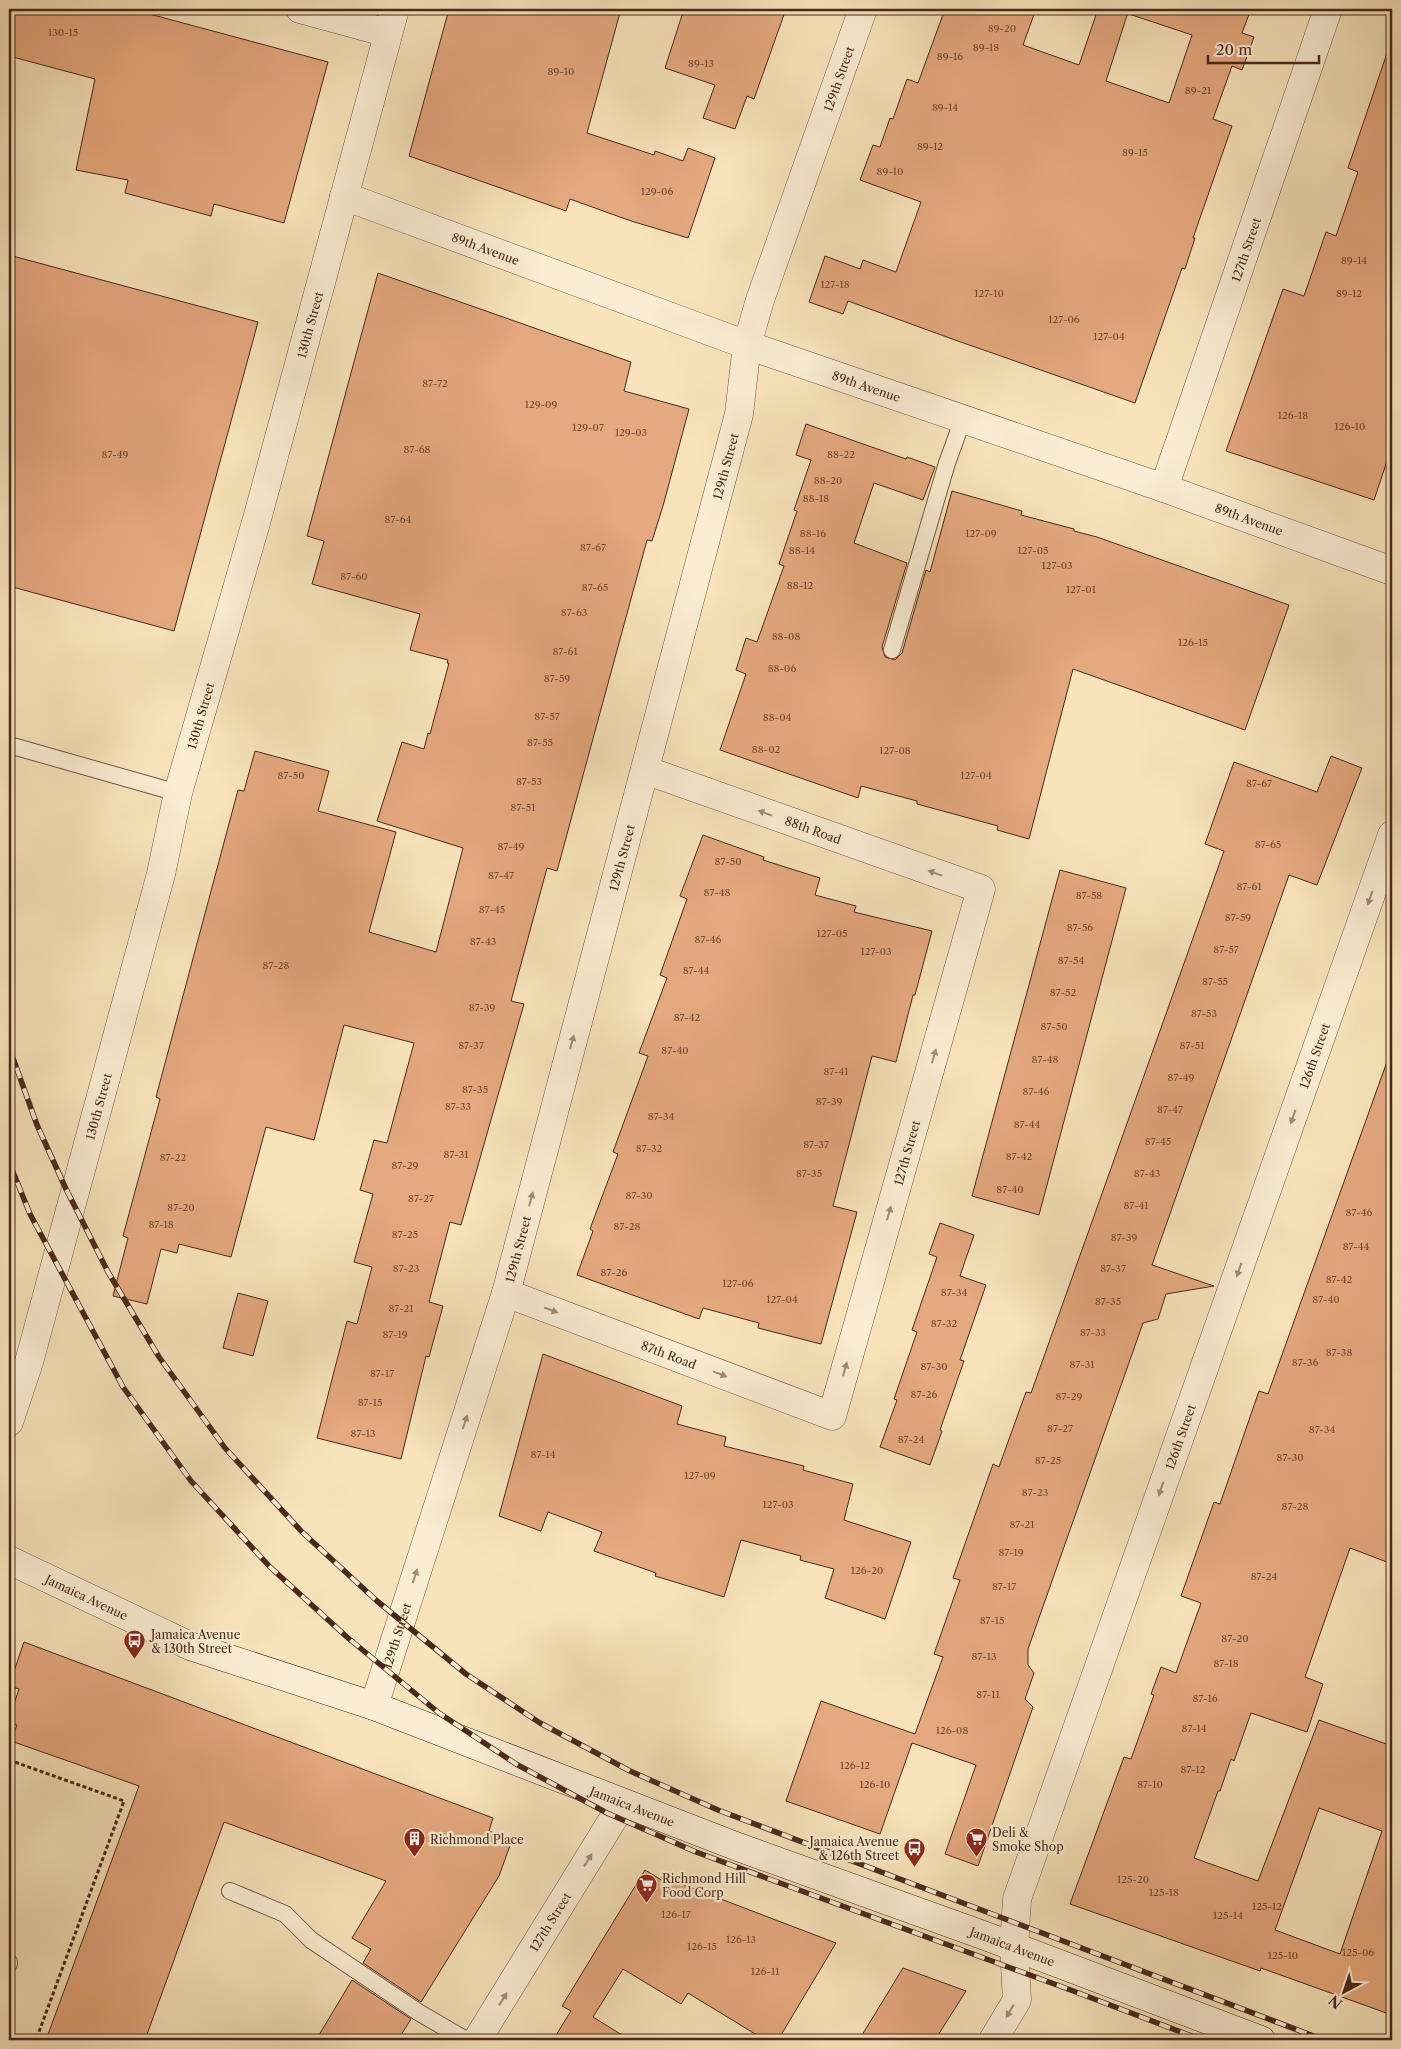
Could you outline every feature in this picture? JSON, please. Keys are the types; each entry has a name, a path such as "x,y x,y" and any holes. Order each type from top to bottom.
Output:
{"street":[{"path":"300,9 391,21"},
{"name":"129th Street","path":"374,1706 506,1293 738,414 747,345 760,300 863,9"},
{"name":"127th Street","path":"1164,488 1328,9"},
{"name":"130th Street","path":"9,1422 29,1362 96,1117 161,874 178,793 254,528 391,21"},
{"name":"89th Avenue","path":"344,196 747,345 1164,488 1392,571"},
{"name":"88th Road","path":"645,770 981,889"},
{"name":"126th Street","path":"993,2040 1017,2000 1014,1947 1017,1899 1392,835"},
{"name":"127th Street","path":"832,1416 981,889"},
{"name":"87th Road","path":"506,1293 832,1416"},
{"name":"Jamaica Avenue","path":"9,1560 190,1646 374,1706 623,1803 1261,2040"},
{"name":"127th Street","path":"477,2040 623,1803"}],"lane":[{"path":"892,650 947,463 963,419"},
{"path":"9,745 178,793"},
{"path":"230,1891 285,1914 310,1940 418,2012 466,2040"}],"path":[{"path":"9,1621 11,1614"},
{"path":"9,1760 124,1801 36,2040"}],"building":[{"path":"9,9 131,9 328,62 284,223 214,204 211,216 125,193 128,180 76,170 95,79 9,56"},
{"path":"449,9 621,9 587,133 654,155 655,151 683,161 688,148 715,158 688,238 631,221 570,199 566,211 409,156"},
{"path":"684,9 786,9 754,99 747,96 735,129 703,118 715,85 665,68"},
{"path":"945,9 1036,9 1023,45 1079,65 1098,9 1129,9 1251,9 1242,33 1254,37 1242,70 1232,66 1213,119 1232,126 1193,238 1195,238 1185,269 1182,268 1135,403 848,301 843,314 809,302 825,256 860,269 863,260 896,272 921,202 860,180 873,145 880,147 890,118 893,119 907,79 918,83","holes":["1129,9 1129,14 1192,35 1169,103 1106,81"]},
{"path":"1387,53 1392,54 1392,446 1374,500 1226,451 1283,289 1304,296 1326,232 1336,236 1358,172 1348,168"},
{"path":"9,255 258,322 174,631 9,586"},
{"path":"378,273 631,362 624,391 689,409 652,541 647,540 557,871 547,868 511,1001 524,1004 461,1225 450,1222 429,1302 443,1306 429,1357 426,1356 401,1459 317,1438 347,1321 357,1324 372,1267 354,1262 373,1194 360,1190 374,1140 387,1143 414,1043 344,1025 314,1140 266,1127 231,1257 179,1244 177,1253 161,1249 147,1304 113,1296 128,1238 123,1236 160,1099 156,1097 238,790 244,791 255,751 329,771 318,811 396,832 369,932 436,952 463,848 377,821 402,742 424,749 428,733 430,734 449,663 447,663 448,660 410,650 420,614 312,584 324,541 307,536"},
{"path":"806,424 906,459 907,457 935,467 923,500 874,483 854,543 907,563 882,647 885,657 895,660 902,653 926,570 930,572 952,491 1022,511 1021,515 1074,529 1074,531 1097,537 1289,605 1245,730 1073,669 1029,839 997,830 998,826 917,804 917,801 861,786 858,798 720,750 746,674 736,670 746,638 757,642 784,566 779,564 797,511 794,510 811,460 796,455"},
{"path":"1331,756 1362,768 1317,885 1289,875 1152,1265 1214,1286 1166,1294 1158,1319 1143,1323 1028,1649 1028,1665 1034,1673 1025,1699 1033,1707 978,1866 945,1854 976,1765 912,1743 880,1834 786,1801 821,1701 915,1734 943,1657 934,1654 960,1580 953,1578 993,1464 999,1467 1026,1392 1031,1393 1224,851 1205,844 1234,762 1317,792"},
{"path":"703,835 764,857 763,860 820,878 815,895 856,906 854,912 932,931 896,1062 872,1056 833,1206 857,1212 821,1344 758,1328 759,1323 703,1308 699,1319 577,1275 593,1231 590,1229 618,1154 613,1152 648,1056 639,1053 667,978 660,975 687,899 680,896"},
{"path":"1060,870 1126,888 1039,1215 972,1196"},
{"path":"1389,1056 1392,1057 1392,1564 1350,1548 1305,1677 1323,1684 1307,1732 1251,1713 1234,1761 1231,1759 1220,1791 1218,1791 1194,1858 1258,1881 1319,1720 1392,1746 1392,2015 1261,1968 1260,1971 1070,1904 1124,1757 1131,1759 1154,1695 1151,1694 1161,1667 1176,1673 1201,1603 1181,1596 1214,1502 1220,1504 1259,1391 1268,1394","holes":["1319,1808 1382,1831 1340,1954 1275,1930"]},
{"path":"940,1223 974,1235 960,1276 986,1285 960,1360 964,1361 930,1465 880,1447 897,1400 894,1399 917,1332 912,1330 937,1257 929,1254"},
{"path":"238,1293 268,1301 253,1356 223,1348"},
{"path":"543,1354 682,1406 677,1424 726,1437 724,1446 804,1466 803,1470 853,1484 844,1520 911,1542 885,1619 825,1598 834,1569 800,1560 801,1556 741,1540 724,1597 655,1576 656,1573 594,1551 602,1532 548,1512 541,1531 499,1516"},
{"name":"Richmond Place","path":"24,1642 493,1818 489,1831 512,1840 499,1876 421,2002 363,1963 371,1949 352,1938 386,1881 224,1822 145,2040 46,2040 139,1786 11,1741 17,1725 9,1722 9,1719 19,1689 9,1686"},
{"path":"645,1870 668,1884 671,1880 836,1943 778,2040 765,2040 688,1993 681,2004 623,1969 593,2017 630,2040 553,2040 571,2011 562,2006"},
{"path":"903,1968 966,1991 935,2040 859,2040"},
{"path":"352,1980 411,2019 398,2040 316,2040"}],"railway":[{"path":"9,1047 37,1125 66,1189 108,1272 159,1357 225,1448 302,1532 377,1601 466,1674 540,1723 630,1771 718,1810 1324,2040"},
{"path":"9,1162 30,1214 123,1387 191,1481 270,1567 348,1638 439,1713 516,1764 607,1813 696,1852 1202,2040"}],"place":[{"name":"Jamaica Avenue & 130th Street","path":"135,1660"},
{"name":"Richmond Place","path":"414,1858"},
{"name":"Deli & Smoke Shop","path":"976,1858"},
{"name":"Jamaica Avenue & 126th Street","path":"915,1867"},
{"name":"Richmond Hill Food Corp","path":"646,1904"}]}
